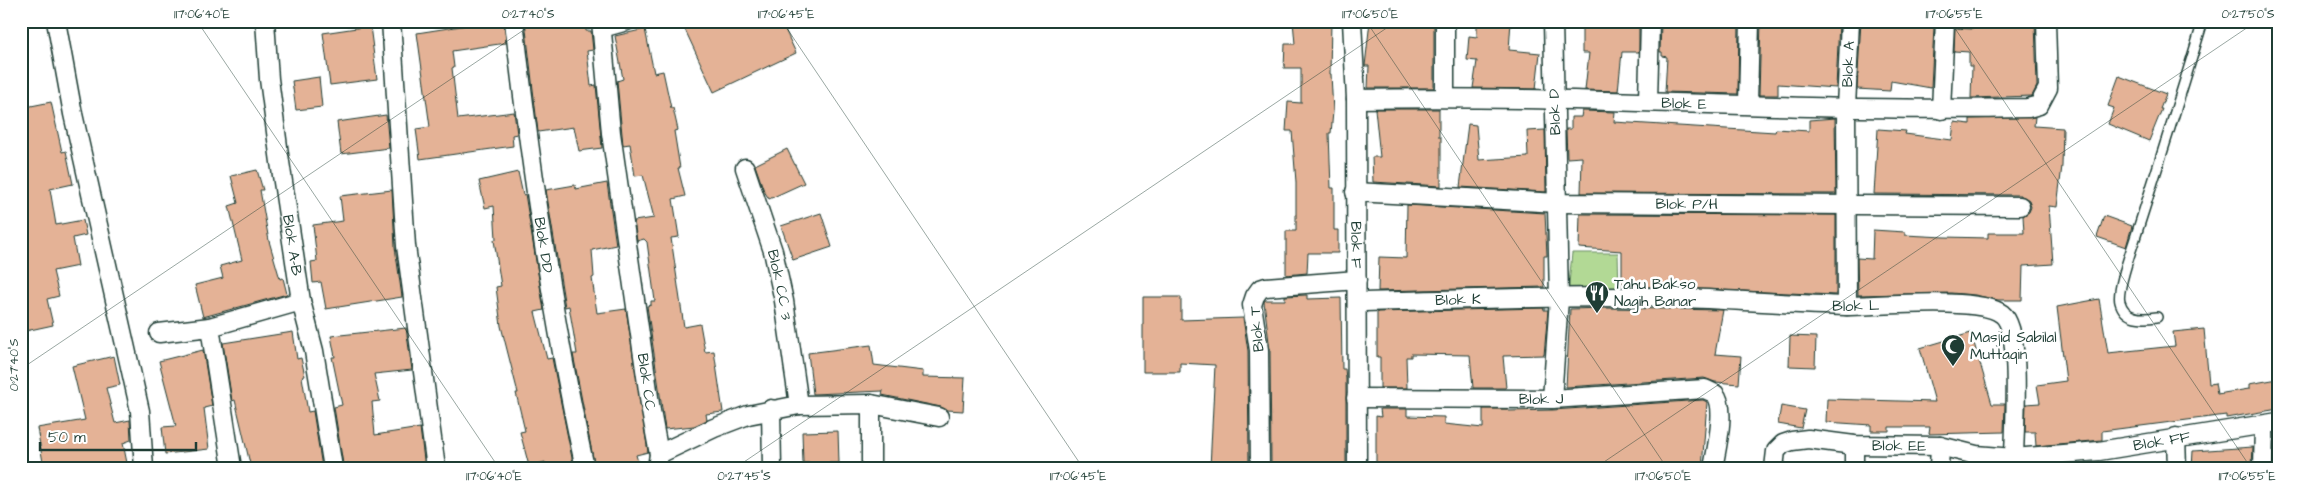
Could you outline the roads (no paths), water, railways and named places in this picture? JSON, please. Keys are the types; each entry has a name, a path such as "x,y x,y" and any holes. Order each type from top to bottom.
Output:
{"street":[{"path":"56,21 73,114 140,411 144,468"},
{"name":"Blok A-B","path":"265,21 268,79 301,301 314,351 332,468"},
{"path":"391,21 406,246 436,468"},
{"name":"Blok DD","path":"514,21 527,133 565,375 584,468"},
{"path":"602,25 627,21"},
{"name":"Blok F","path":"1352,21 1356,99 1357,468"},
{"path":"1445,21 1445,97"},
{"name":"Blok D","path":"1552,399 1559,298 1553,21"},
{"path":"1648,101 1650,21"},
{"path":"1748,104 1750,21"},
{"name":"Blok A","path":"1847,306 1846,107 1850,21"},
{"path":"1940,110 1945,21"},
{"name":"Blok E","path":"1356,99 1445,97 1940,110 2028,108 2039,105 2048,88 2046,21"},
{"name":"Blok CC","path":"602,25 611,133 658,461 714,428 748,415 771,409 799,405 871,404 939,417"},
{"name":"Blok CC 3","path":"745,168 773,251 784,301 799,405"},
{"name":"Blok P/H","path":"1355,192 1558,203 2020,206"},
{"name":"Blok T","path":"1260,468 1259,350 1252,306 1255,296 1260,289 1266,287 1357,280"},
{"name":"Blok L","path":"1559,298 1648,297 1847,306 1950,304 1990,307 2002,314 2010,324 2015,347 2014,463"},
{"name":"Blok K","path":"1357,302 1559,298"},
{"path":"158,333 210,326 301,301"},
{"path":"210,326 232,468"},
{"name":"Blok J","path":"1356,398 1552,399 1705,389 1714,393 1720,402 1714,468"},
{"path":"871,404 872,468"},
{"path":"771,409 772,468"},
{"path":"2263,468 2271,423"},
{"name":"Blok FF","path":"2014,463 2099,460 2176,438 2271,423"},
{"path":"2176,438 2177,468"},
{"name":"Blok EE","path":"1774,468 1776,451 1783,444 1808,439 1854,445 1940,446 2014,463"},
{"path":"1854,445 1854,468"},
{"path":"1939,468 1940,446"}],"lane":[{"path":"2158,317 2144,318 2127,315 2122,309 2119,300 2133,245 2203,21"}],"place":[{"name":"Tahu Bakso Nagih Banar","path":"1597,314"},
{"name":"Masjid Sabilal Muttaqin","path":"1953,367"}]}
